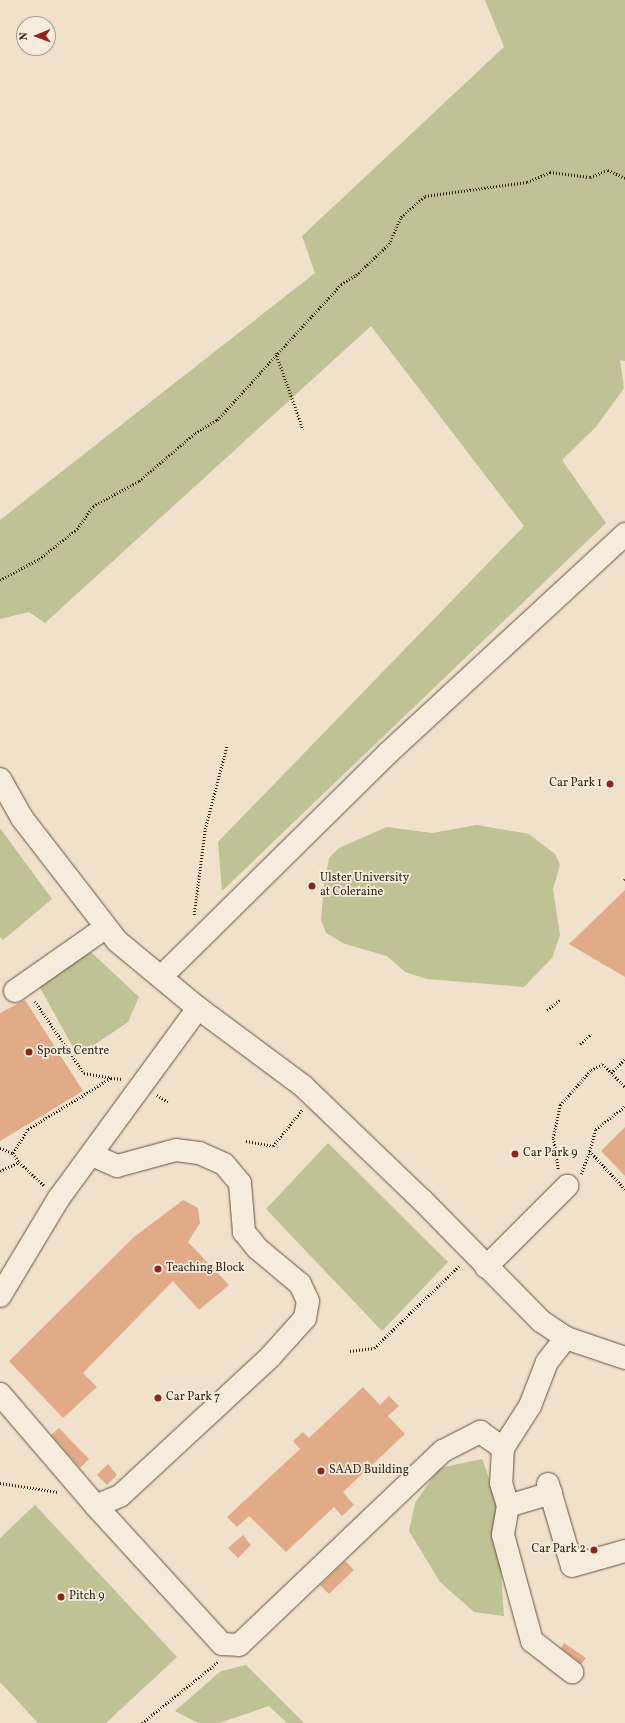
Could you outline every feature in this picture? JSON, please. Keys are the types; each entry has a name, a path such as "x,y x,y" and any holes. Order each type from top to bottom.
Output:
{"lane":[{"path":"161,977 388,753 625,534"},
{"path":"0,779 22,818 105,928 198,1008 314,1096 422,1200 486,1267 541,1321 566,1338 625,1358"},
{"path":"23,994 105,928"},
{"path":"0,1296 59,1198 92,1155 198,1008"},
{"path":"91,1501 120,1496 270,1357 305,1318 308,1301 300,1284 257,1248 244,1232 240,1183 224,1164 199,1153 176,1150 117,1166 92,1155"},
{"path":"486,1267 564,1181"},
{"path":"566,1338 547,1362 530,1406 504,1448 501,1483 508,1506 503,1535 532,1641 572,1672"},
{"path":"0,1394 91,1501 222,1644 239,1645 443,1451 480,1432 504,1448"},
{"path":"508,1506 549,1489 572,1566 625,1551"}],"path":[{"path":"0,580 39,559 77,529 93,506 139,481 195,433 217,420 276,352 341,284 356,275 389,244 401,217 425,196 527,182 550,172 590,177 608,170 625,178"},
{"path":"276,352 289,397 303,429"},
{"path":"195,942 194,916 205,829 227,745"},
{"path":"23,994 84,1073 142,1085"},
{"path":"547,1010 560,1000"},
{"path":"580,1044 591,1034"},
{"path":"611,1073 625,1059"},
{"path":"625,1087 602,1064 591,1070 560,1104 553,1138 564,1181 584,1172 596,1130 625,1107"},
{"path":"12,1153 28,1129 111,1078"},
{"path":"246,1141 273,1146 314,1096"},
{"path":"0,1148 12,1153 19,1162 59,1198"},
{"path":"590,1151 625,1189"},
{"path":"0,1171 19,1162"},
{"path":"350,1351 374,1348 465,1260"},
{"path":"0,1483 91,1501"},
{"path":"142,1723 239,1645"}],"green space":[{"path":"485,0 625,0 625,361 620,360 624,388 596,427 562,460 606,523 222,891 218,842 524,526 371,326 45,623 29,612 0,619 0,520 315,273 302,236 504,47"},
{"path":"477,825 529,834 555,854 560,865 553,889 560,935 552,958 524,987 427,979 405,972 387,956 345,944 326,933 321,920 324,885 329,858 339,848 387,827 432,833"},
{"path":"0,828 52,899 3,940 0,937"},
{"path":"91,952 139,997 128,1022 78,1056 39,986"},
{"path":"328,1143 448,1262 382,1331 266,1209"},
{"path":"482,1459 496,1497 504,1616 474,1612 440,1582 409,1531 415,1503 439,1468"},
{"name":"Pitch 9","path":"35,1505 177,1657 106,1723 38,1723 0,1682 0,1538"},
{"path":"246,1665 304,1723 287,1723 269,1706 219,1723 198,1723 175,1711 221,1671"}],"building":[{"path":"625,890 625,977 569,944"},
{"name":"Sports Centre","path":"25,1000 83,1091 0,1141 0,1013"},
{"path":"625,1127 625,1176 601,1151"},
{"name":"Teaching Block","path":"183,1200 198,1208 200,1223 188,1242 229,1285 199,1310 173,1281 83,1373 97,1387 63,1418 9,1361 134,1237"},
{"name":"SAAD Building","path":"363,1387 380,1405 389,1396 399,1406 388,1416 405,1434 343,1492 354,1505 342,1516 334,1507 286,1552 249,1516 237,1527 227,1517 300,1449 293,1441 303,1432 309,1438"},
{"path":"59,1428 89,1459 80,1468 51,1435"},
{"path":"108,1464 117,1475 107,1485 97,1475"},
{"path":"243,1535 251,1545 238,1558 228,1548"},
{"path":"345,1561 354,1570 329,1594 320,1585"},
{"path":"564,1643 586,1658 581,1664 561,1648"}],"place":[{"name":"Car Park 1","path":"610,784"},
{"name":"Ulster University at Coleraine","path":"312,886"},
{"name":"Sports Centre","path":"29,1052"},
{"name":"Car Park 9","path":"515,1154"},
{"name":"Teaching Block","path":"158,1269"},
{"name":"Car Park 7","path":"158,1398"},
{"name":"SAAD Building","path":"321,1471"},
{"name":"Car Park 2","path":"594,1550"},
{"name":"Pitch 9","path":"61,1597"}]}
